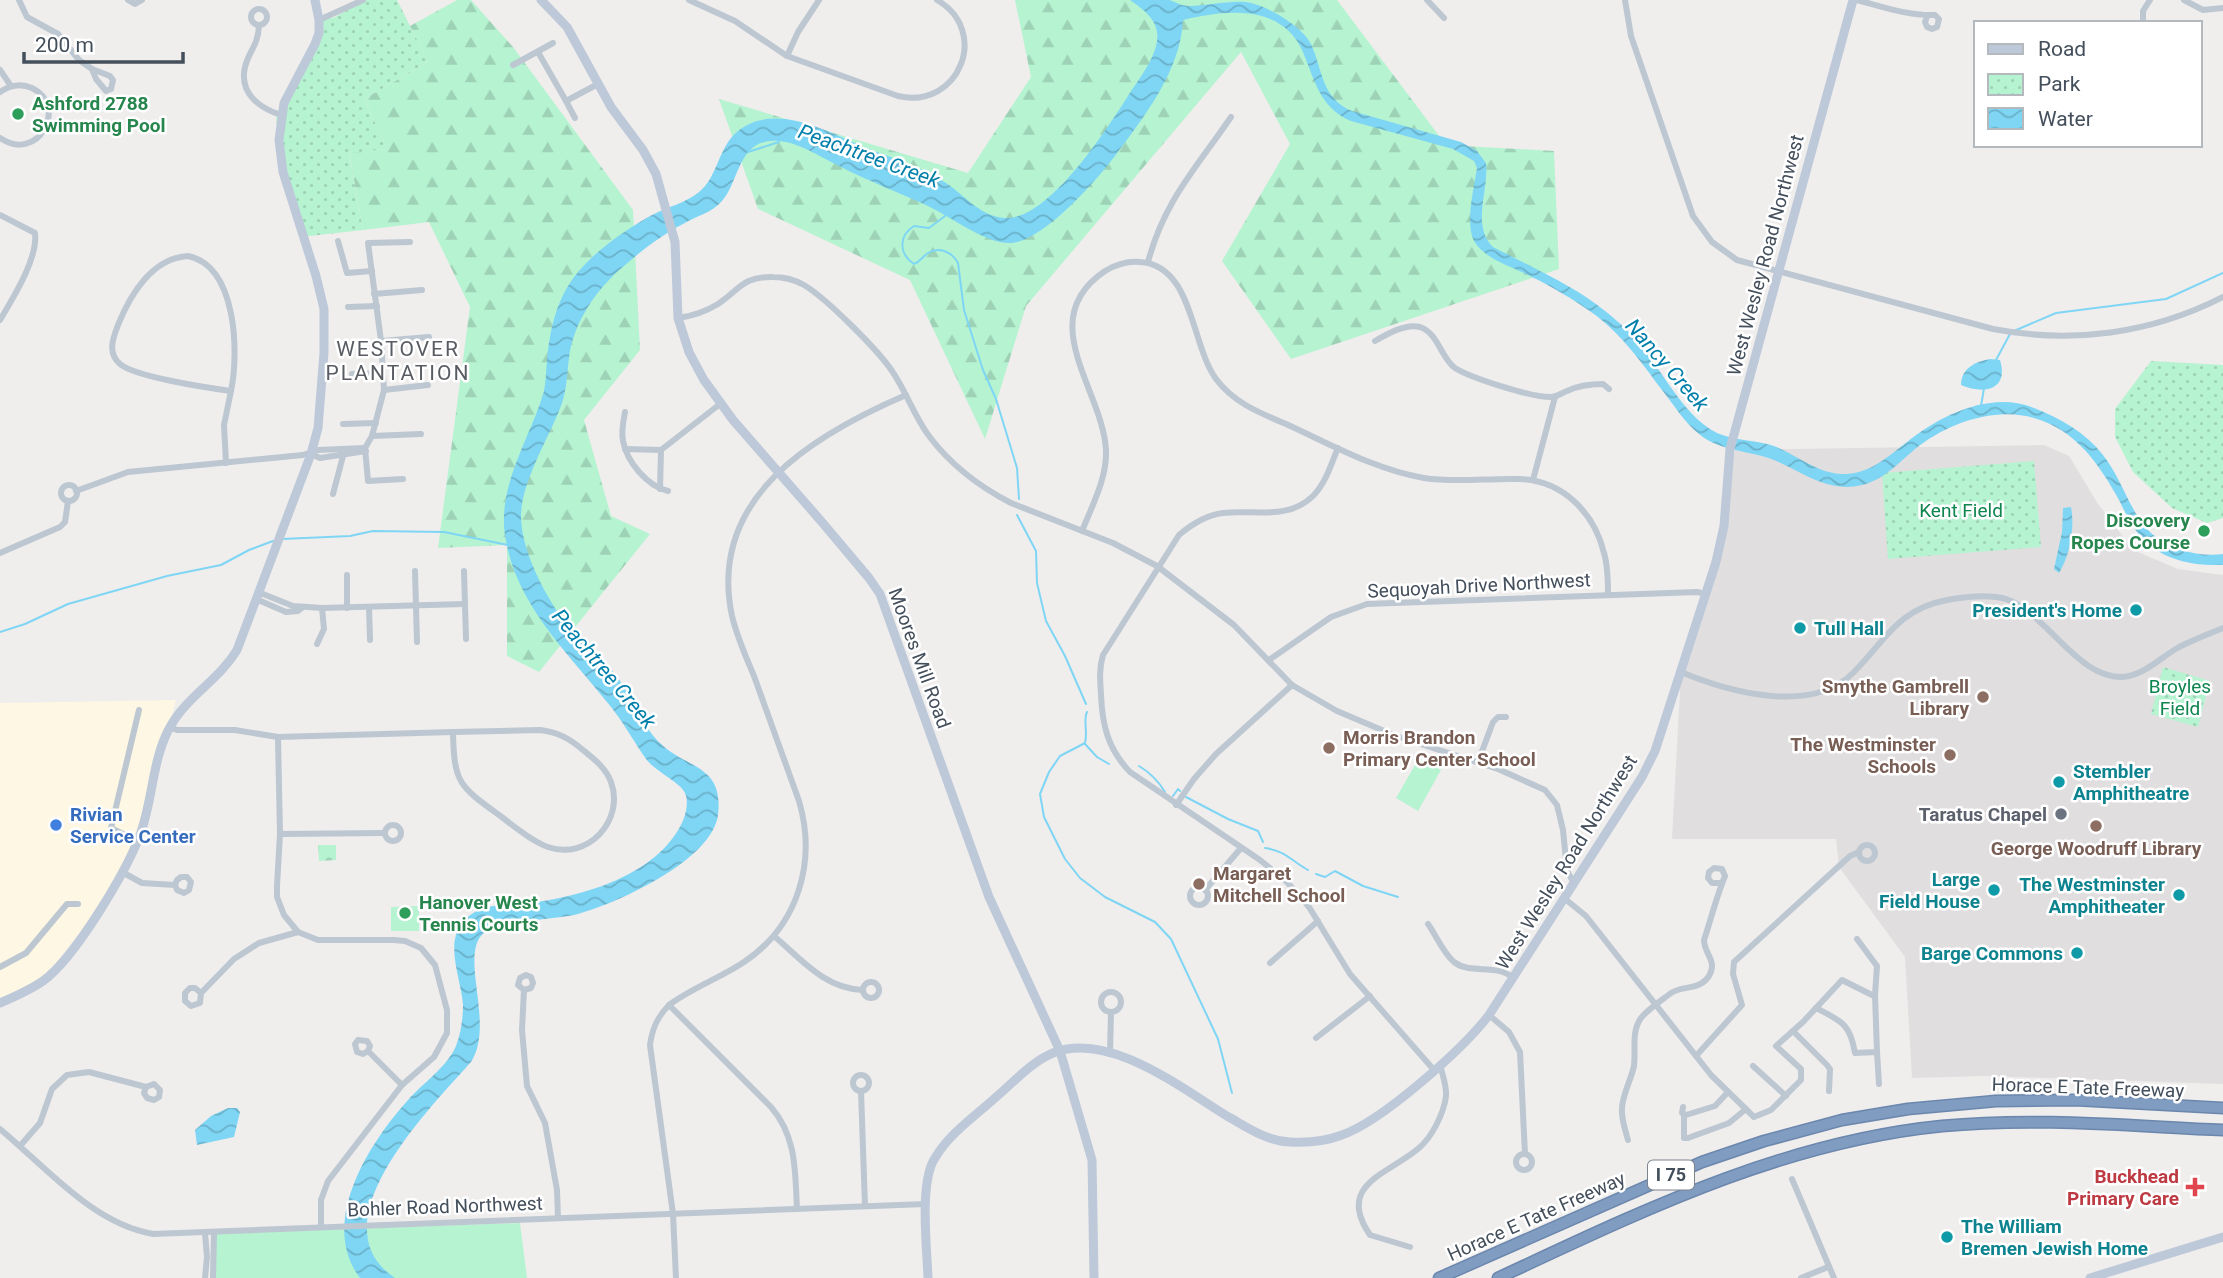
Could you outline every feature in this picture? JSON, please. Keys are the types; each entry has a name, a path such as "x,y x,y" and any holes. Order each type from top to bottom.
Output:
{"highway":[{"name":"Horace E Tate Freeway","path":"1439,1277 1702,1162 1763,1141 1842,1120 1908,1109 1996,1101 2075,1100 2223,1108"},
{"name":"Horace E Tate Freeway","path":"1498,1278 1723,1178 1794,1154 1849,1141 1931,1127 2016,1121 2098,1122 2223,1130"}],"street":[{"path":"19,0 27,17 58,34 79,61 92,69"},
{"path":"128,0 135,4 142,0"},
{"path":"0,1003 36,985 54,972 92,921 122,872 137,841 170,727 188,703 232,660 317,438 324,311 316,276 283,172 279,140 281,115 288,93 315,44 319,20 315,0"},
{"path":"319,20 363,0"},
{"name":"Moores Mill Road","path":"541,0 567,27 611,107 650,162 665,201 675,242 678,318 689,352 720,404 880,594 989,897 1060,1051 1092,1160 1094,1278"},
{"path":"689,0 735,21 788,56 898,96 914,98 934,94 946,87 962,59 964,43 957,19 952,11 937,0"},
{"path":"788,56 798,32 819,0"},
{"path":"1427,0 1444,18"},
{"path":"1625,0 1631,36 1689,207 1712,242 1730,256 1779,272 1993,329 2046,336 2099,335 2158,323 2223,297"},
{"path":"1855,0 1927,17"},
{"name":"West Wesley Road Northwest","path":"1060,1051 1082,1049 1110,1053 1137,1062 1257,1134 1291,1142 1326,1139 1355,1130 1390,1107 1470,1038 1489,1016 1650,763 1707,594 1724,526 1728,463 1734,436 1855,0"},
{"path":"2143,21 2143,10 2150,0"},
{"path":"2184,0 2203,10 2223,8"},
{"path":"259,25 257,43 245,67 245,84 257,104 281,115"},
{"path":"513,65 553,43"},
{"path":"538,52 575,118"},
{"path":"0,70 11,86"},
{"path":"566,102 598,83"},
{"path":"0,92 11,86 29,86 39,93 48,108 48,120 40,136 30,143 13,144 0,138"},
{"path":"1148,262 1157,231 1170,203 1231,117"},
{"path":"0,215 35,233 36,242 33,255 0,320"},
{"path":"338,241 347,273 372,271"},
{"path":"403,479 368,481 366,450 384,390 381,341 368,243 410,242"},
{"path":"226,463 224,425 231,391 235,366 235,338 230,311 213,270 202,260 188,256 173,259 148,276 130,299 112,340 113,356 119,364 128,369 188,384 231,391"},
{"path":"1082,531 1103,475 1106,452 1103,433 1074,349 1074,314 1085,291 1104,272 1125,263 1148,262 1165,270 1178,284 1209,366 1227,392 1250,408 1386,468 1424,478 1453,481 1533,480 1563,491 1576,501 1586,514 1604,551 1608,595"},
{"path":"678,318 703,313 721,302 738,286 751,280 772,276 793,280 814,292 875,349 893,372 931,439 975,481 1011,503 1126,549 1157,566 1234,625 1292,685 1338,712 1370,727 1479,762 1536,785 1552,797 1561,818 1567,871 1573,883"},
{"path":"374,294 422,290"},
{"path":"348,307 377,306"},
{"path":"1375,341 1392,331 1422,328 1456,369 1525,392 1555,397 1585,385 1603,384 1609,389"},
{"path":"381,341 429,337"},
{"path":"352,374 382,373"},
{"path":"384,390 428,385"},
{"path":"676,1278 673,1213 650,1045 656,1022 669,1004 744,962 774,936 790,913 801,887 806,859 806,830 799,801 734,623 729,579 732,551 742,521 757,496 779,473 832,430 906,395"},
{"path":"1533,480 1555,397"},
{"path":"625,449 661,450 720,404"},
{"path":"625,412 625,449 635,466 664,490 661,450"},
{"path":"343,424 376,423"},
{"path":"372,436 421,434"},
{"path":"1338,448 1322,485 1304,503 1281,512 1224,513 1202,519 1179,535 1103,655 1100,671 1102,713 1108,741 1122,764 1139,780 1287,882 1318,921 1345,966 1437,1067 1446,1097 1429,1136 1409,1155 1366,1184 1360,1194 1359,1214 1370,1235 1410,1247"},
{"path":"76,491 128,472 311,454 318,450 366,450"},
{"path":"311,454 320,458 366,450"},
{"path":"333,494 343,456"},
{"path":"71,486 76,491 76,498 68,501 62,498 62,490 71,486"},
{"path":"0,553 60,527 65,522 68,501"},
{"path":"415,571 417,642"},
{"path":"464,571 466,639"},
{"path":"347,575 347,608"},
{"name":"Sequoyah Drive Northwest","path":"1269,660 1332,617 1367,604 1707,594"},
{"path":"257,595 286,612 298,611 303,607 465,604"},
{"path":"1682,672 1706,682 1788,698 1816,694 1832,688 1851,675 1884,635 1905,616 1920,608 1948,600 1980,597 2003,598 2016,604 2047,627 2085,664 2112,676 2130,676 2176,649 2223,628"},
{"path":"369,607 370,639"},
{"path":"317,644 324,629 322,608"},
{"path":"1176,805 1216,754 1292,685"},
{"path":"137,841 111,828 139,710"},
{"path":"1479,762 1493,722 1498,717 1506,717"},
{"path":"170,727 177,730 235,730 278,737 453,732 540,730 555,733 569,739 599,763 611,780 614,804 607,826 593,841 576,849 556,849 538,843 463,786 454,765 453,732"},
{"path":"278,737 280,834 277,897 284,915 298,932 325,941 405,941 421,948 438,971 447,1010 447,1033 435,1057 402,1086 328,1181 321,1200 321,1227"},
{"path":"280,834 384,833"},
{"path":"1205,890 1241,848"},
{"path":"1696,1056 1742,1005 1734,974 1734,962 1850,856 1859,852"},
{"path":"122,872 142,883 175,886"},
{"path":"1628,1140 1622,1107 1633,1068 1635,1032 1642,1017 1672,992 1694,988 1710,975 1712,959 1704,946 1704,940 1720,893 1720,883"},
{"path":"1564,898 1586,916 1696,1056 1728,1093 1754,1117 1771,1110 1801,1080 1801,1069 1776,1046 1842,980 1875,995"},
{"path":"0,967 26,953 67,904 78,904"},
{"path":"1270,963 1318,921"},
{"path":"1428,924 1453,961 1475,969 1504,971 1513,978"},
{"path":"201,993 240,954 259,943 298,932"},
{"path":"774,936 829,982 844,988 863,990"},
{"path":"1857,939 1877,966 1875,995 1879,1084"},
{"path":"524,990 522,1030 527,1086 545,1123 557,1190 558,1218"},
{"path":"1316,1038 1370,996"},
{"path":"669,1004 782,1121 794,1152 797,1209"},
{"path":"1816,1008 1843,1021 1848,1027 1855,1053 1877,1052"},
{"path":"1110,1053 1111,1012"},
{"path":"1489,1016 1509,1032 1520,1052 1525,1154"},
{"path":"1793,1031 1830,1069 1829,1091"},
{"path":"368,1051 402,1086"},
{"path":"928,1278 926,1204 929,1169 944,1145 1029,1068 1060,1051"},
{"path":"1752,1066 1786,1096"},
{"path":"20,1146 40,1124 52,1089 68,1075 89,1072 146,1087"},
{"path":"861,1091 865,1206"},
{"path":"1728,1093 1715,1106 1684,1111 1684,1138 1729,1123 1746,1109"},
{"name":"Bohler Road Northwest","path":"0,1129 92,1208 115,1222 153,1234 926,1204"},
{"path":"1792,1179 1833,1278"},
{"path":"205,1233 205,1278"},
{"path":"213,1278 214,1233"},
{"path":"2090,1278 2223,1237"},
{"path":"1801,1278 1828,1266"}],"shaded area":[{"name":"The Westminster Schools","path":"2044,445 2069,456 2098,504 2133,550 2178,569 2223,575 2223,1084 1984,1076 1912,1078 1905,957 1839,867 1836,839 1672,839 1681,672 1726,510 1735,450"},
{"path":"176,700 140,835 98,909 45,977 0,1003 0,703"}],"green space":[{"path":"366,0 397,0 428,62 364,99 387,149 349,153 363,230 301,237 280,161 276,115 317,32 317,18 333,18"},
{"path":"457,0 471,0 513,47 633,210 640,350 584,420 611,516 650,534 539,672 507,656 507,545 438,548 470,307 429,222 363,230 349,152 387,149 364,99 428,62 410,26"},
{"path":"1015,0 1337,0 1446,145 1554,151 1559,269 1291,359 1222,261 1290,144 1241,52 1026,306 985,439 910,280 758,209 719,99 968,173 1031,77"},
{"path":"2151,361 2223,365 2223,518 2207,523 2172,508 2133,472 2115,437 2115,409"},
{"name":"Kent Field","path":"2034,461 2041,547 1888,559 1882,473"},
{"name":"Broyles Field","path":"2163,667 2210,681 2198,727 2151,714"},
{"path":"1419,758 1441,770 1418,811 1396,798"},
{"path":"318,845 336,845 336,860 319,861"},
{"path":"419,906 419,931 391,931 391,907"},
{"path":"520,1223 527,1278 212,1278 215,1234"}],"water":[{"path":"1130,0 1169,0 1189,6 1244,2 1262,6 1291,23 1306,37 1324,82 1334,99 1342,105 1352,111 1461,142 1477,151 1486,163 1483,229 1493,247 1563,283 1612,316 1638,342 1691,413 1717,433 1774,446 1833,473 1852,474 1877,464 1920,432 1967,408 2001,402 2018,403 2063,421 2096,447 2112,469 2142,523 2152,534 2181,550 2223,554 2223,565 2181,561 2152,547 2136,531 2103,474 2085,450 2062,431 2034,418 2003,414 1956,425 1927,440 1877,479 1848,487 1819,481 1774,460 1726,448 1708,440 1689,424 1630,348 1602,320 1562,293 1492,258 1479,248 1471,234 1470,225 1477,168 1474,161 1453,149 1351,121 1332,109 1315,83 1294,36 1267,18 1234,13 1183,20 1181,39 1168,75 1149,109 1115,156 1054,221 1039,232 1012,243 992,240 970,230 930,207 797,145 780,141 760,143 745,156 728,193 718,205 675,228 645,249 614,275 588,307 571,345 562,403 532,472 521,514 531,562 557,611 576,636 615,674 653,736 709,777 718,798 718,815 712,832 699,849 636,891 574,915 514,923 492,929 485,932 477,942 475,972 480,1028 478,1046 471,1062 408,1136 387,1167 373,1198 367,1228 373,1255 395,1278 360,1278 348,1256 344,1233 346,1209 354,1184 378,1138 408,1100 447,1061 456,1046 463,1005 454,946 461,925 469,916 482,909 572,895 595,889 636,870 655,857 670,841 686,812 687,800 682,789 646,759 616,713 563,650 534,610 512,565 506,541 504,521 509,483 544,391 553,325 560,302 571,282 594,256 622,234 652,215 699,192 710,178 731,138 753,123 769,119 785,119 819,128 915,167 943,181 972,204 996,217 1022,215 1040,205 1075,170 1106,130 1149,63 1157,41 1156,28 1145,12"},
{"path":"1991,359 2000,360 2002,370 1998,384 1993,388 1978,390 1961,385 1970,366"},
{"path":"2071,507 2071,541 2059,573 2054,569 2062,532 2063,508"},
{"path":"228,1108 237,1108 240,1112 234,1137 197,1145 195,1130 211,1116"}],"waterway":[{"name":"Peachtree Creek","path":"748,152 779,142"},
{"path":"945,216 929,228 914,226 909,230 903,240 903,250 914,264 936,250 949,253 958,263 964,310 1017,468 1019,499"},
{"path":"2014,331 2056,313 2166,299 2223,273"},
{"path":"1996,360 2010,334"},
{"path":"1981,406 1984,388"},
{"path":"1017,515 1036,551 1037,583 1046,621 1086,704"},
{"path":"282,539 350,536 373,531 444,532 508,545"},
{"path":"0,632 25,624 68,604 167,576 221,565 273,541"},
{"path":"1087,712 1085,743 1060,756 1049,772 1040,794 1044,817 1065,859 1080,878 1105,897 1155,922 1171,939 1218,1039 1232,1093"},
{"path":"1085,744 1097,757 1109,764"},
{"path":"1139,766 1154,778 1165,792"},
{"path":"1173,796 1178,789 1180,791"},
{"path":"1186,797 1258,831 1263,842"},
{"path":"1265,848 1283,854 1308,870"},
{"path":"1316,874 1325,877 1335,871 1363,886 1398,897"}],"place":[{"name":"Ashford 2788 Swimming Pool","path":"18,114"},
{"name":"Discovery Ropes Course","path":"2204,531"},
{"name":"President's Home","path":"2136,610"},
{"name":"Tull Hall","path":"1800,628"},
{"name":"Smythe Gambrell Library","path":"1983,697"},
{"name":"Morris Brandon Primary Center School","path":"1329,748"},
{"name":"The Westminster Schools","path":"1950,755"},
{"name":"Stembler Amphitheatre","path":"2059,782"},
{"name":"Taratus Chapel","path":"2061,814"},
{"name":"Rivian Service Center","path":"56,825"},
{"name":"George Woodruff Library","path":"2096,826"},
{"name":"Margaret Mitchell School","path":"1199,884"},
{"name":"Large Field House","path":"1994,890"},
{"name":"The Westminster Amphitheater","path":"2179,895"},
{"name":"Hanover West Tennis Courts","path":"405,913"},
{"name":"Barge Commons","path":"2077,953"},
{"name":"Buckhead Primary Care","path":"2195,1187"},
{"name":"The William Bremen Jewish Home","path":"1947,1237"}],"district":[{"name":"WESTOVER PLANTATION","path":"398,361"}],"water label":[{"name":"Nancy Creek","path":"1667,365"}]}
